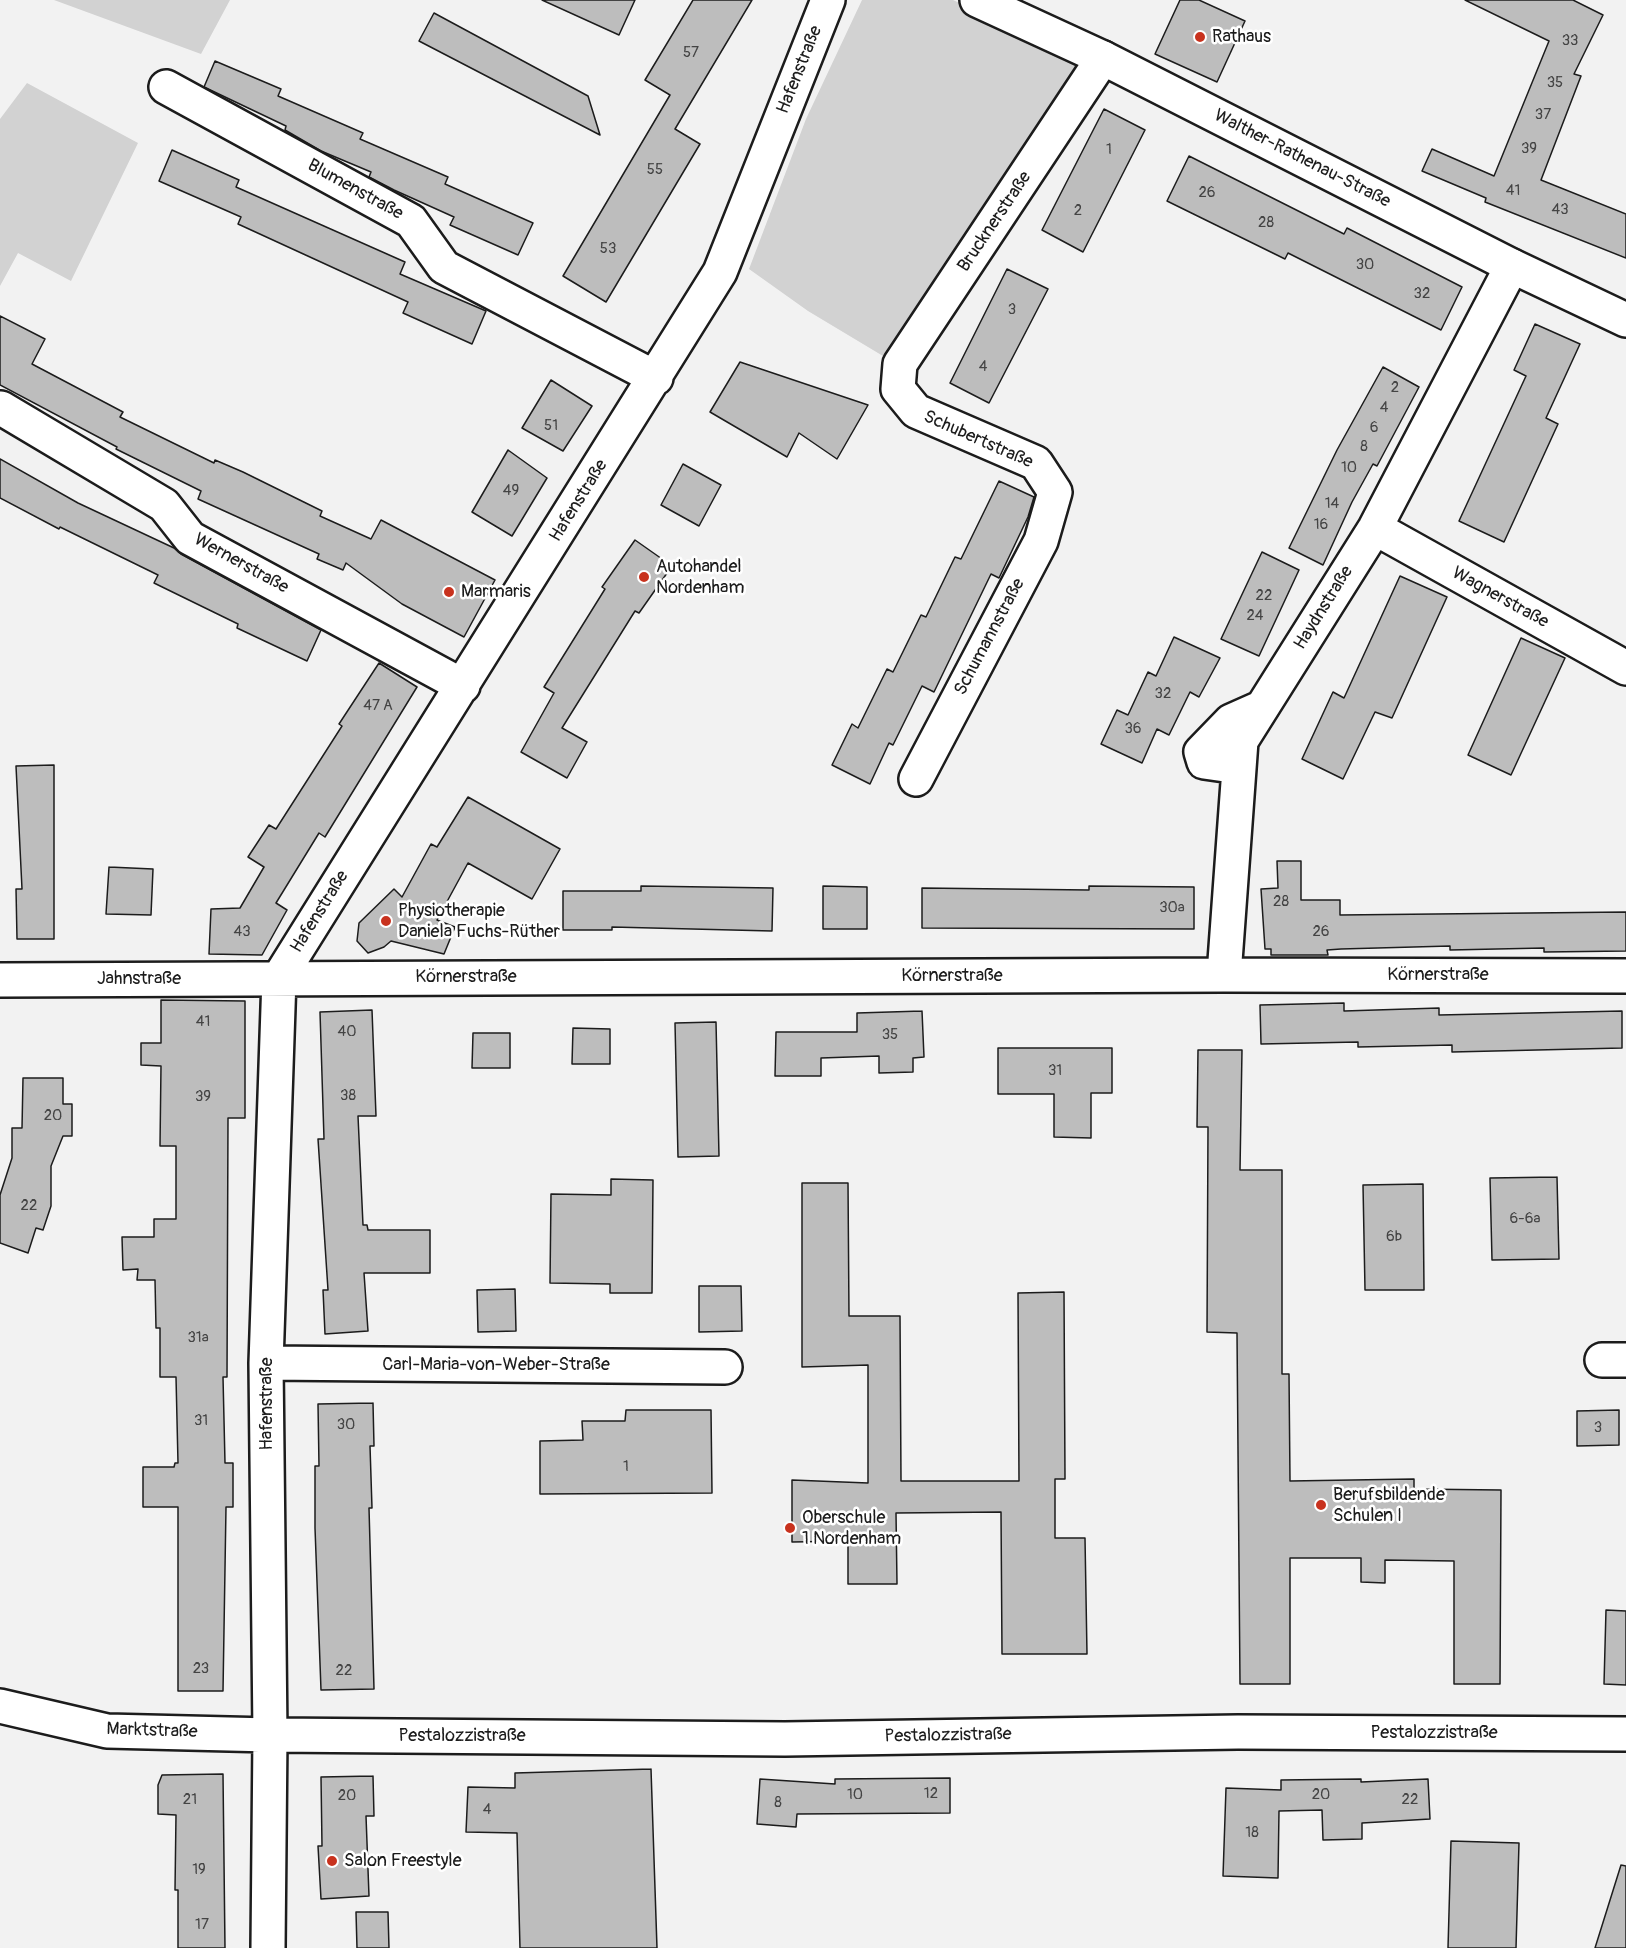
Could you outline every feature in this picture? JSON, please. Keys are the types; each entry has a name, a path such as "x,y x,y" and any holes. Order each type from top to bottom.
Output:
{"street":[{"name":"Hafenstraße","path":"268,1948 270,1735 266,1363 279,978 656,378 720,272 828,0"},
{"name":"Walther-Rathenau-Straße","path":"977,0 1103,58 1512,266 1626,320"},
{"name":"Brucknerstraße","path":"898,389 900,364 1103,58"},
{"name":"Blumenstraße","path":"166,87 411,221 444,267 656,378"},
{"name":"Haydnstraße","path":"1224,975 1241,741 1375,528 1512,266"},
{"name":"Schubertstraße","path":"898,389 916,411 1036,464 1055,492"},
{"name":"Wernerstraße","path":"1,408 164,505 190,538 463,686"},
{"name":"Schumannstraße","path":"916,779 1041,542 1055,492"},
{"name":"Wagnerstraße","path":"1375,528 1626,668"},
{"name":"Körnerstraße","path":"279,978 1626,976"},
{"name":"Jahnstraße","path":"0,980 279,978"},
{"name":"Carl-Maria-von-Weber-Straße","path":"266,1363 725,1367"},
{"name":"Marktstraße","path":"0,1706 107,1731 270,1735"},
{"name":"Pestalozzistraße","path":"270,1735 785,1739 1238,1732 1626,1734"}],"shaded area":[{"path":"54,0 230,0 201,54"},
{"path":"862,0 953,0 1093,64 898,365 808,311 749,269 806,119"},
{"path":"27,83 138,143 71,281 18,253 0,286 0,119"}],"building":[{"path":"542,0 635,0 619,35"},
{"path":"693,0 752,0 675,129 700,144 606,302 563,276 670,95 645,80"},
{"name":"Rathaus","path":"1180,0 1199,0 1245,21 1217,82 1155,54"},
{"path":"1465,0 1573,0 1603,15 1574,74 1581,76 1541,180 1626,214 1626,258 1485,202 1486,198 1422,171 1432,149 1494,176 1549,41"},
{"path":"434,13 588,96 600,135 419,41"},
{"path":"215,61 281,89 278,96 363,133 360,139 448,177 445,184 533,223 518,255 450,225 454,217 369,177 371,172 321,151 285,130 286,126 204,87"},
{"path":"1104,109 1145,130 1083,252 1042,230"},
{"path":"172,150 239,180 236,187 405,262 400,274 486,311 472,344 403,313 408,302 238,224 241,217 159,181"},
{"path":"1189,156 1344,234 1347,228 1462,287 1441,330 1288,253 1285,259 1167,201"},
{"path":"1007,269 1048,289 989,403 950,383"},
{"path":"0,316 45,339 32,364 123,412 120,417 214,463 215,460 243,472 322,511 320,516 371,539 381,520 495,580 464,637 402,604 346,563 343,570 317,559 319,554 198,499 201,491 116,449 117,447 0,385"},
{"path":"1535,324 1580,344 1546,418 1558,424 1504,542 1459,521 1526,376 1514,370"},
{"path":"740,362 868,405 837,459 799,433 787,457 710,412"},
{"path":"1383,367 1419,387 1377,466 1373,464 1352,502 1323,565 1289,548 1337,450"},
{"path":"551,380 592,406 563,451 522,428"},
{"path":"508,450 547,478 512,536 472,512"},
{"path":"0,459 78,503 174,548 181,554 321,630 307,661 237,628 238,624 154,583 158,575 60,527 59,529 0,498"},
{"path":"683,464 721,485 699,526 661,505"},
{"path":"999,481 1034,497 1028,517 999,578 991,574 934,692 922,686 893,745 889,743 870,784 832,765 852,724 858,728 887,669 893,672 921,615 926,617 955,557 961,559"},
{"path":"635,540 672,566 639,613 635,611 562,728 587,742 567,778 521,752 554,693 544,687 605,589 602,587"},
{"path":"1262,552 1299,570 1259,656 1221,639"},
{"path":"1400,576 1447,597 1392,718 1375,712 1343,779 1302,759 1333,692 1344,698"},
{"path":"1174,637 1220,658 1199,697 1190,692 1169,735 1157,729 1142,763 1101,744 1117,710 1128,715 1148,672 1156,676"},
{"path":"1521,638 1565,658 1511,775 1468,755"},
{"path":"379,663 417,687 325,837 319,833 276,903 287,910 262,955 209,954 211,909 240,908 264,867 248,857 269,825 276,829 342,726 339,724"},
{"path":"54,765 54,939 17,939 16,889 22,889 16,766"},
{"path":"468,797 560,849 532,899 468,863 437,920 455,927 444,954 391,941 384,947 368,953 357,941 359,923 394,889 402,897 431,844 437,847"},
{"path":"1277,861 1301,861 1301,900 1340,900 1340,915 1626,912 1626,951 1544,952 1544,948 1450,950 1450,946 1327,950 1328,955 1271,955 1271,949 1265,949 1261,889 1278,888"},
{"path":"109,867 153,869 151,915 106,914"},
{"path":"641,886 773,888 772,931 612,927 612,930 563,930 563,891 641,891"},
{"path":"823,886 867,887 867,929 823,929"},
{"path":"1089,886 1194,887 1194,929 922,928 922,888 1089,890"},
{"path":"161,1000 245,1001 245,1118 228,1118 227,1377 223,1377 225,1463 233,1463 233,1507 226,1507 223,1691 178,1691 178,1507 143,1507 143,1467 174,1467 175,1463 178,1463 176,1377 160,1377 160,1328 156,1328 155,1280 137,1280 138,1269 123,1270 122,1237 154,1237 154,1219 176,1219 176,1146 160,1146 161,1066 141,1065 141,1043 161,1043"},
{"path":"1344,1003 1344,1011 1439,1008 1439,1015 1622,1011 1622,1048 1452,1052 1452,1045 1358,1047 1358,1042 1261,1044 1260,1005"},
{"path":"372,1010 376,1116 358,1116 363,1225 367,1225 368,1230 430,1230 430,1273 364,1273 368,1331 325,1334 323,1290 328,1290 318,1139 324,1139 320,1012"},
{"path":"922,1011 924,1057 913,1058 913,1072 879,1073 879,1056 821,1058 821,1076 775,1076 776,1032 857,1032 857,1013"},
{"path":"716,1022 719,1156 678,1157 675,1023"},
{"path":"573,1028 610,1029 610,1064 572,1064"},
{"path":"473,1033 510,1033 510,1068 472,1068"},
{"path":"998,1048 1112,1048 1112,1093 1091,1093 1091,1138 1054,1137 1054,1094 998,1094"},
{"path":"1198,1050 1242,1050 1240,1170 1282,1170 1282,1374 1289,1374 1290,1481 1414,1479 1414,1489 1501,1490 1500,1684 1454,1684 1454,1561 1385,1560 1385,1583 1361,1582 1361,1558 1290,1558 1290,1684 1240,1684 1237,1333 1207,1332 1208,1127 1197,1127"},
{"path":"23,1078 63,1078 63,1104 72,1104 72,1136 63,1136 51,1166 51,1206 43,1230 36,1228 28,1253 0,1243 0,1195 12,1158 12,1128 22,1128"},
{"path":"1557,1177 1559,1259 1492,1260 1490,1178"},
{"path":"611,1179 653,1180 652,1293 610,1293 610,1284 550,1283 551,1194 611,1195"},
{"path":"802,1183 848,1183 849,1316 900,1316 901,1481 1019,1481 1018,1293 1064,1292 1065,1479 1055,1479 1055,1538 1085,1538 1087,1654 1002,1654 1001,1512 896,1513 897,1584 848,1584 848,1541 792,1542 792,1480 868,1483 868,1365 802,1367"},
{"path":"1423,1184 1424,1290 1365,1290 1363,1185"},
{"path":"699,1286 741,1286 742,1331 699,1332"},
{"path":"515,1289 516,1331 478,1332 477,1290"},
{"path":"373,1403 374,1446 370,1446 372,1508 369,1508 374,1689 321,1690 315,1528 315,1466 319,1466 318,1404"},
{"path":"626,1410 711,1410 712,1493 540,1494 540,1441 583,1440 582,1421 625,1421"},
{"path":"1619,1410 1619,1445 1577,1446 1577,1411"},
{"path":"1606,1610 1626,1611 1626,1685 1604,1684"},
{"path":"651,1769 657,1948 520,1948 517,1833 466,1832 468,1787 515,1788 515,1773"},
{"path":"223,1774 225,1948 178,1948 178,1890 175,1890 176,1815 158,1814 158,1785 162,1775"},
{"path":"373,1776 374,1816 366,1816 369,1896 321,1899 318,1846 322,1846 321,1777"},
{"path":"950,1778 950,1813 797,1814 796,1827 757,1824 760,1779 835,1784 835,1779"},
{"path":"1361,1779 1361,1782 1428,1779 1430,1819 1362,1823 1362,1839 1323,1840 1322,1810 1279,1811 1278,1878 1223,1876 1226,1788 1281,1790 1281,1780"},
{"path":"1451,1841 1519,1843 1516,1948 1448,1948"},
{"path":"1621,1865 1626,1866 1626,1948 1595,1948"},
{"path":"356,1912 388,1912 389,1948 357,1948"}],"place":[{"name":"Rathaus","path":"1200,37"},
{"name":"Autohandel Nordenham","path":"644,577"},
{"name":"Marmaris","path":"449,592"},
{"name":"Physiotherapie Daniela Fuchs-Rüther","path":"386,921"},
{"name":"Berufsbildende Schulen I","path":"1321,1505"},
{"name":"Oberschule 1 Nordenham","path":"790,1528"},
{"name":"Salon Freestyle","path":"332,1861"}]}
